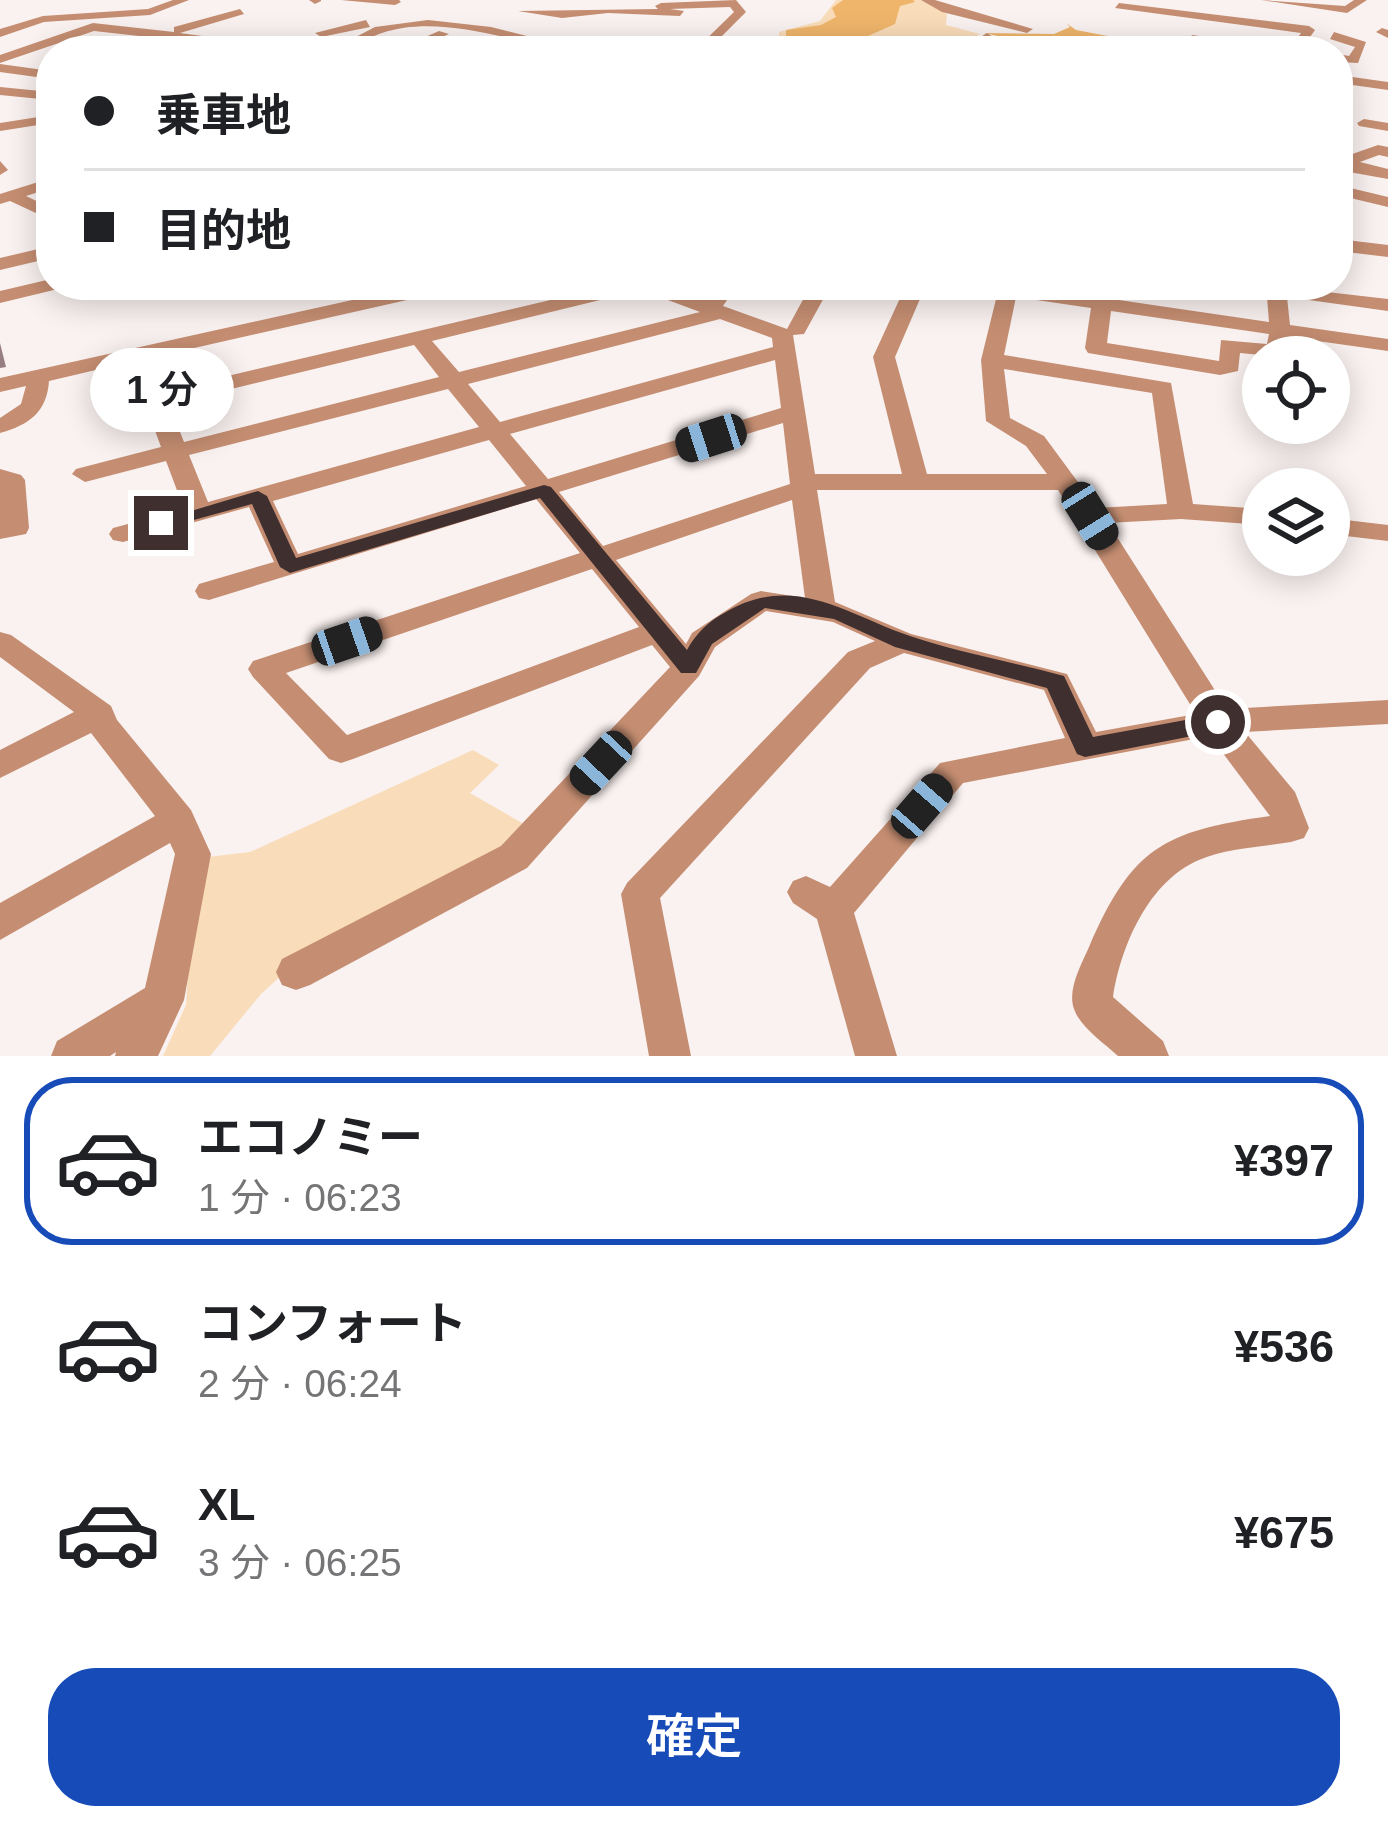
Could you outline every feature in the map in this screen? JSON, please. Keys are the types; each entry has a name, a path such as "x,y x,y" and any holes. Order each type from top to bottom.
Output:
{"street":[{"path":"0,33 43,19 136,13 183,0"},
{"path":"347,0 395,2"},
{"path":"489,30 533,5 569,0"},
{"path":"607,0 682,7 736,2 740,12 715,36"},
{"path":"927,0 946,10 1028,29"},
{"path":"1150,25 1177,0"},
{"path":"1196,35 1228,0"},
{"path":"1267,0 1347,10 1361,0"},
{"path":"22,8 67,1"},
{"path":"1200,36 1103,17 1123,3 1309,30 1305,36"},
{"path":"85,17 122,7"},
{"path":"162,35 240,11"},
{"path":"524,11 680,13"},
{"path":"588,29 642,11"},
{"path":"122,31 143,22 136,13"},
{"path":"321,33 384,22 470,26 519,36"},
{"path":"360,36 384,22"},
{"path":"1250,36 1260,24"},
{"path":"441,36 470,26"},
{"path":"67,36 93,27 172,36"},
{"path":"128,36 138,32"},
{"path":"0,59 36,47"},
{"path":"0,68 36,73"},
{"path":"30,72 36,70"},
{"path":"1353,81 1388,86"},
{"path":"0,91 36,94"},
{"path":"0,113 36,117"},
{"path":"0,127 36,121"},
{"path":"1353,159 1378,150 1388,137 1364,123"},
{"path":"1353,167 1388,174"},
{"path":"6,198 36,188"},
{"path":"1353,195 1388,202"},
{"path":"6,198 36,209"},
{"path":"1353,247 1388,251"},
{"path":"0,264 36,256"},
{"path":"0,297 36,289"},
{"path":"1353,299 1388,305"},
{"path":"0,385 380,300"},
{"path":"156,400 578,300"},
{"path":"682,300 790,340"},
{"path":"715,312 720,300"},
{"path":"813,300 790,340 802,485 820,609"},
{"path":"909,300 884,357 916,481"},
{"path":"1005,300 992,360 998,421 1035,440 1066,482 1218,722 1283,802 1291,828 1214,839 1159,859 1126,902 1093,988 1092,1004 1148,1056"},
{"path":"1102,300 1096,348 1230,366 1229,345 1276,352 1277,300"},
{"path":"1133,300 1388,345"},
{"path":"85,474 715,312"},
{"path":"418,338 688,668"},
{"path":"123,534 496,432 790,340"},
{"path":"138,354 199,513"},
{"path":"992,360 1163,388 1181,511"},
{"path":"0,426 34,405 38,377"},
{"path":"209,591 794,412"},
{"path":"0,477 12,480 16,528 0,531"},
{"path":"659,632 341,750 264,669 802,485 1066,482"},
{"path":"258,496 290,567"},
{"path":"1090,516 1181,511 1242,515"},
{"path":"1350,528 1388,533"},
{"path":"296,972 514,857 688,668 703,640 761,601 820,609 902,642 1056,682 1085,748"},
{"path":"670,1056 640,894 859,660 902,642"},
{"path":"6,652 99,715 101,724 178,820 193,854 163,1000 136,1056"},
{"path":"876,1056 820,901 952,772 1218,722 1388,712"},
{"path":"0,765 99,715"},
{"path":"0,923 178,820"},
{"path":"72,1056 163,1000"}],"shaded area":[{"path":"836,0 921,0 947,14 946,25 980,34 779,36 779,32 820,21"},
{"path":"843,0 915,2 900,6 895,24 868,36 786,36 786,30 821,25 836,17 832,8"},
{"path":"1066,23 1076,30 1108,36 984,33 1054,34 1070,27"},
{"path":"473,750 499,765 470,793 522,823 506,845 293,965 261,994 210,1056 163,1056 186,1005 191,923 208,857 250,852"}],"route":[{"path":"161,523 258,496 290,567 544,491 688,668 703,640 727,620 761,601 785,603 839,613 902,642 1056,682 1085,748 1218,722"}]}
